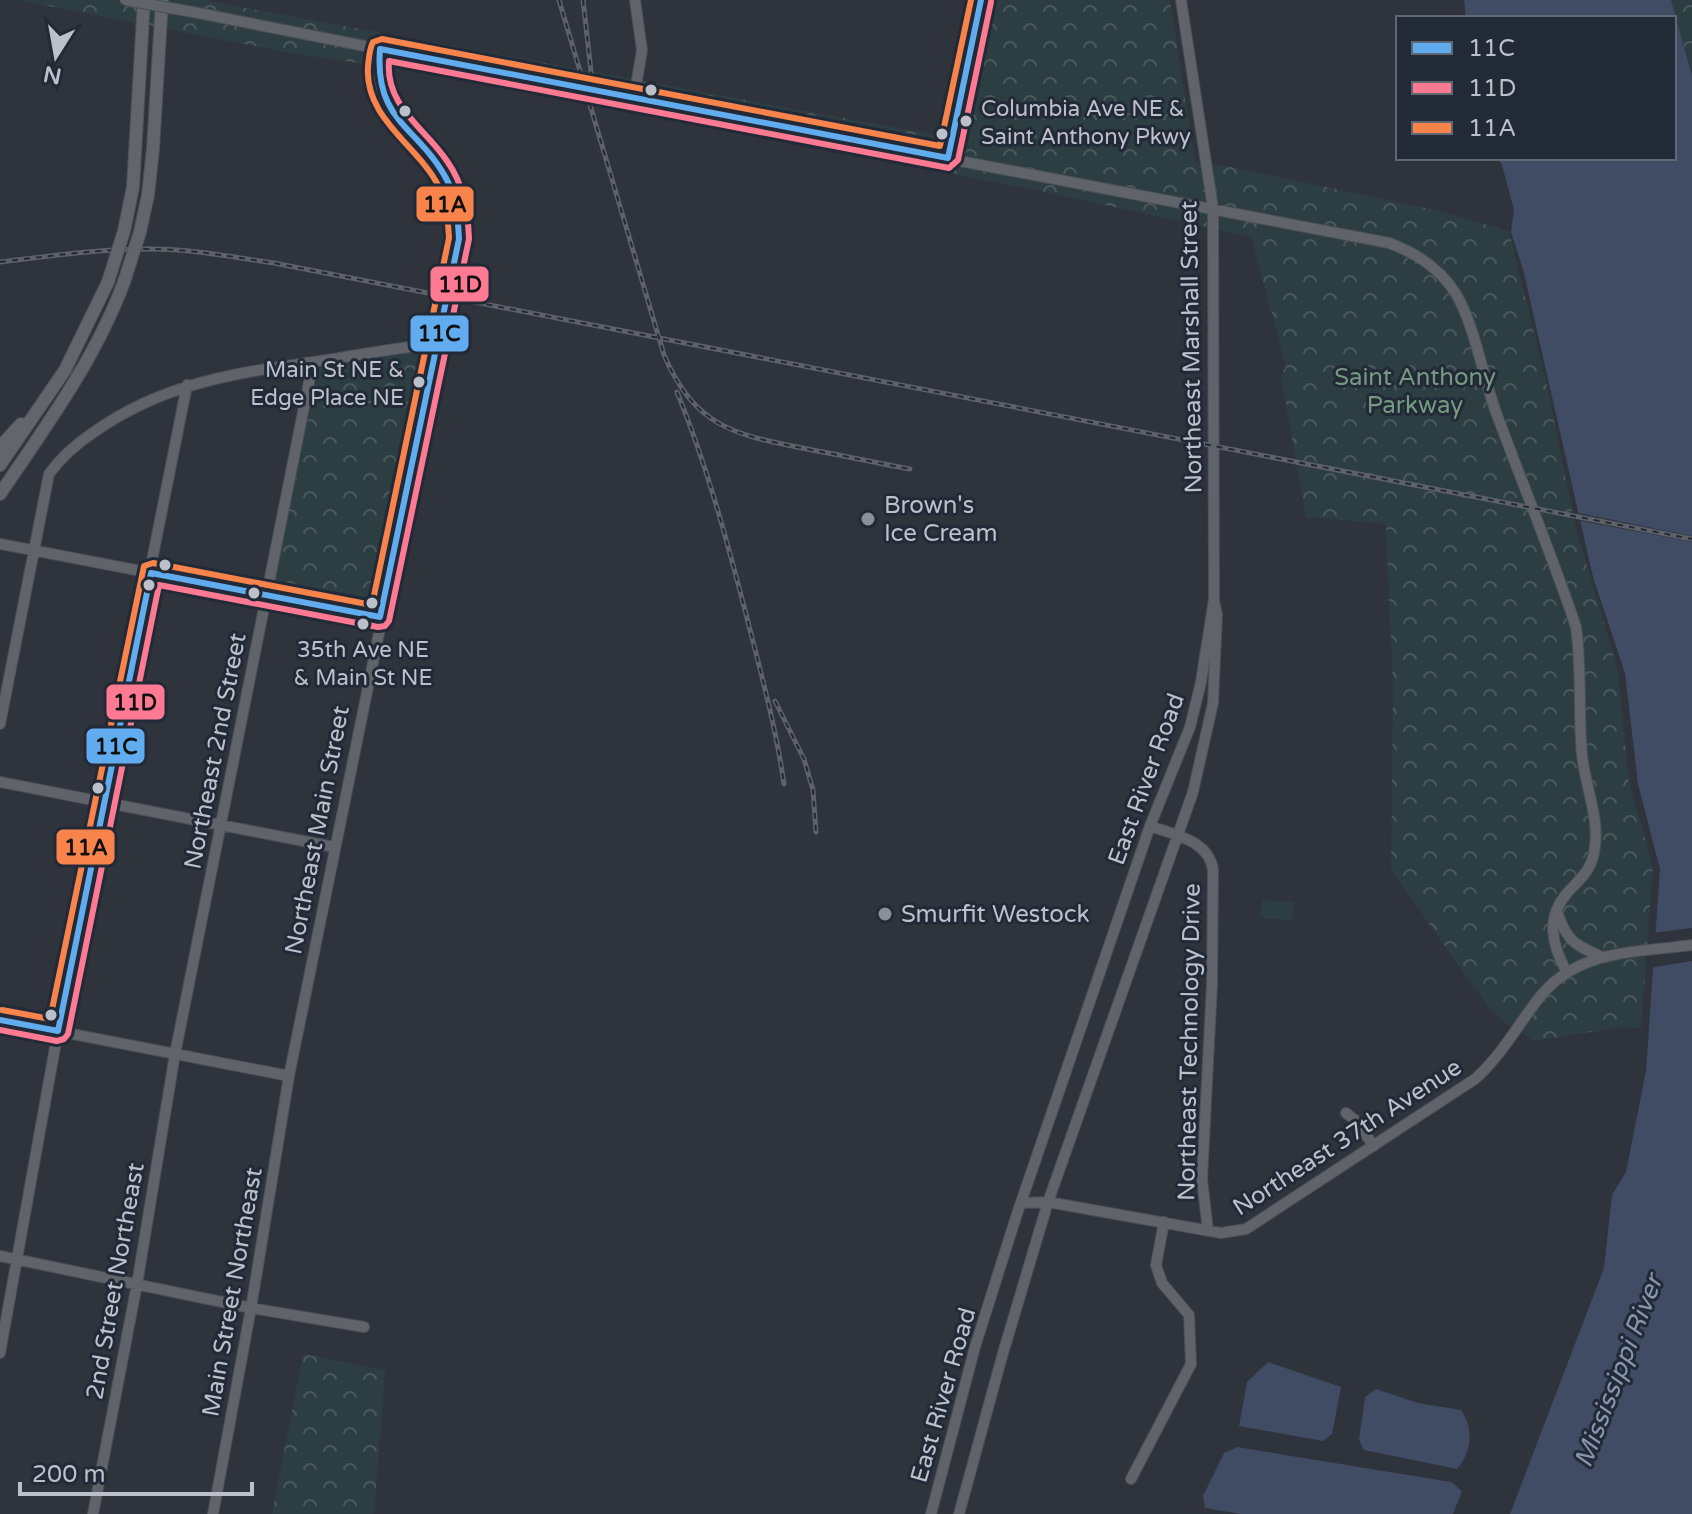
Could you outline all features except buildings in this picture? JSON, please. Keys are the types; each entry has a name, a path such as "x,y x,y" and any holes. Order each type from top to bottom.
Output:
{"main road":[{"path":"0,465 65,370 108,282 124,231 133,187 144,0"},
{"path":"0,494 56,413 95,347 124,282 148,195 155,133 162,0"},
{"path":"0,447 45,398"}],"street":[{"path":"125,0 1213,208 1389,243 1418,256 1435,268 1457,295 1496,413 1576,627 1582,759 1596,844 1589,870 1563,899 1553,921 1552,939 1566,971"},
{"path":"634,98 642,50 635,0"},
{"path":"948,158 981,0"},
{"name":"Northeast Marshall Street","path":"1181,0 1213,208 1214,599"},
{"name":"Northeast Main Street","path":"289,1076 459,239 457,204 449,182 434,159 404,129 384,102 378,79 380,49"},
{"path":"0,724 49,474 71,449 123,412 187,385 437,344"},
{"name":"Northeast 2nd Street","path":"175,1054 313,362"},
{"path":"0,1353 58,1031 187,385"},
{"path":"0,544 380,617"},
{"name":"East River Road","path":"931,1514 975,1347 1016,1217 1150,826 1190,727 1201,682 1214,599"},
{"name":"East River Road","path":"959,1514 1048,1202 1178,837 1204,753 1213,703 1217,614 1214,599"},
{"path":"0,782 334,847"},
{"path":"1150,826 1178,837"},
{"name":"Northeast Technology Drive","path":"1178,837 1196,843 1208,854 1213,870 1212,984 1202,1179 1208,1231"},
{"path":"1557,911 1562,929 1571,941 1602,957"},
{"name":"Northeast 37th Avenue","path":"1021,1203 1048,1202 1208,1231 1235,1232 1246,1229 1475,1079 1499,1055 1543,993 1566,971 1602,957 1692,945"},
{"path":"0,1020 289,1076"},
{"name":"2nd Street Northeast","path":"93,1514 137,1284 175,1054"},
{"name":"Main Street Northeast","path":"213,1514 289,1076"},
{"path":"1346,1113 1374,1146"},
{"path":"1131,1479 1191,1364 1189,1315 1162,1283 1156,1265 1164,1222"},
{"path":"0,1256 251,1308 364,1327"}],"green space":[{"name":"Saint Anthony Parkway","path":"17,0 203,0 958,139 989,0 1170,0 1195,163 1226,166 1431,209 1509,231 1548,390 1575,525 1618,671 1629,782 1653,867 1641,1028 1621,1027 1534,1041 1489,1008 1391,870 1393,687 1386,524 1306,517 1281,376 1286,366 1251,237 1031,189"},
{"path":"1671,0 1692,0 1692,76 1676,16"},
{"path":"428,350 374,609 272,590 319,367"},
{"path":"1262,900 1294,902 1292,920 1260,918"},
{"path":"303,1354 385,1370 374,1514 272,1514"}],"water":[{"path":"1464,0 1671,0 1675,16 1466,16"},
{"name":"Mississippi River","path":"1676,18 1692,76 1692,1514 1510,1514 1604,1268 1612,1195 1626,1172 1646,1071 1660,869 1638,784 1625,673 1593,577 1523,269 1511,232 1514,210 1499,160 1676,160"},
{"path":"1268,1362 1341,1387 1332,1434 1323,1441 1239,1426 1247,1382"},
{"path":"1376,1389 1418,1403 1461,1410 1470,1440 1466,1455 1457,1469 1364,1450 1359,1440 1365,1397"},
{"path":"1237,1447 1451,1482 1462,1491 1453,1514 1240,1514 1205,1508 1203,1496 1224,1453"}],"pier":[{"path":"1574,512 1692,536 1692,542 1576,520"},
{"path":"1692,928 1692,961 1649,968 1651,933"}],"railway":[{"path":"559,0 664,355 691,400 706,415 723,425 762,440 910,469"},
{"path":"583,0 592,80"},
{"path":"0,262 150,249 274,263 1692,539"},
{"path":"677,392 707,475 732,560 768,701 784,784"},
{"path":"775,701 804,759 813,790 816,832"}],"transit line":[{"name":"11A","path":"2,1010 50,1019 144,566 153,563 372,605 449,238 446,207 440,189 375,102 369,85 368,66 373,42 382,39 940,146 971,0"},
{"name":"11C","path":"0,1020 58,1031 151,573 380,617 459,239 458,218 449,184 426,149 392,110 384,94 380,49 948,158 981,0"},
{"name":"11D","path":"0,1030 57,1041 68,1034 159,585 378,627 385,626 389,621 469,239 466,208 457,179 438,149 400,104 389,77 389,61 949,168 958,160 991,2"}],"place":[{"name":"Columbia Ave NE & Saint Anthony Pkwy","path":"966,121"},
{"name":"Main St NE & Edge Place NE","path":"419,382"},
{"name":"Brown's Ice Cream","path":"868,519"},
{"name":"35th Ave NE & Main St NE","path":"363,624"},
{"name":"Smurfit Westock","path":"885,914"}]}
